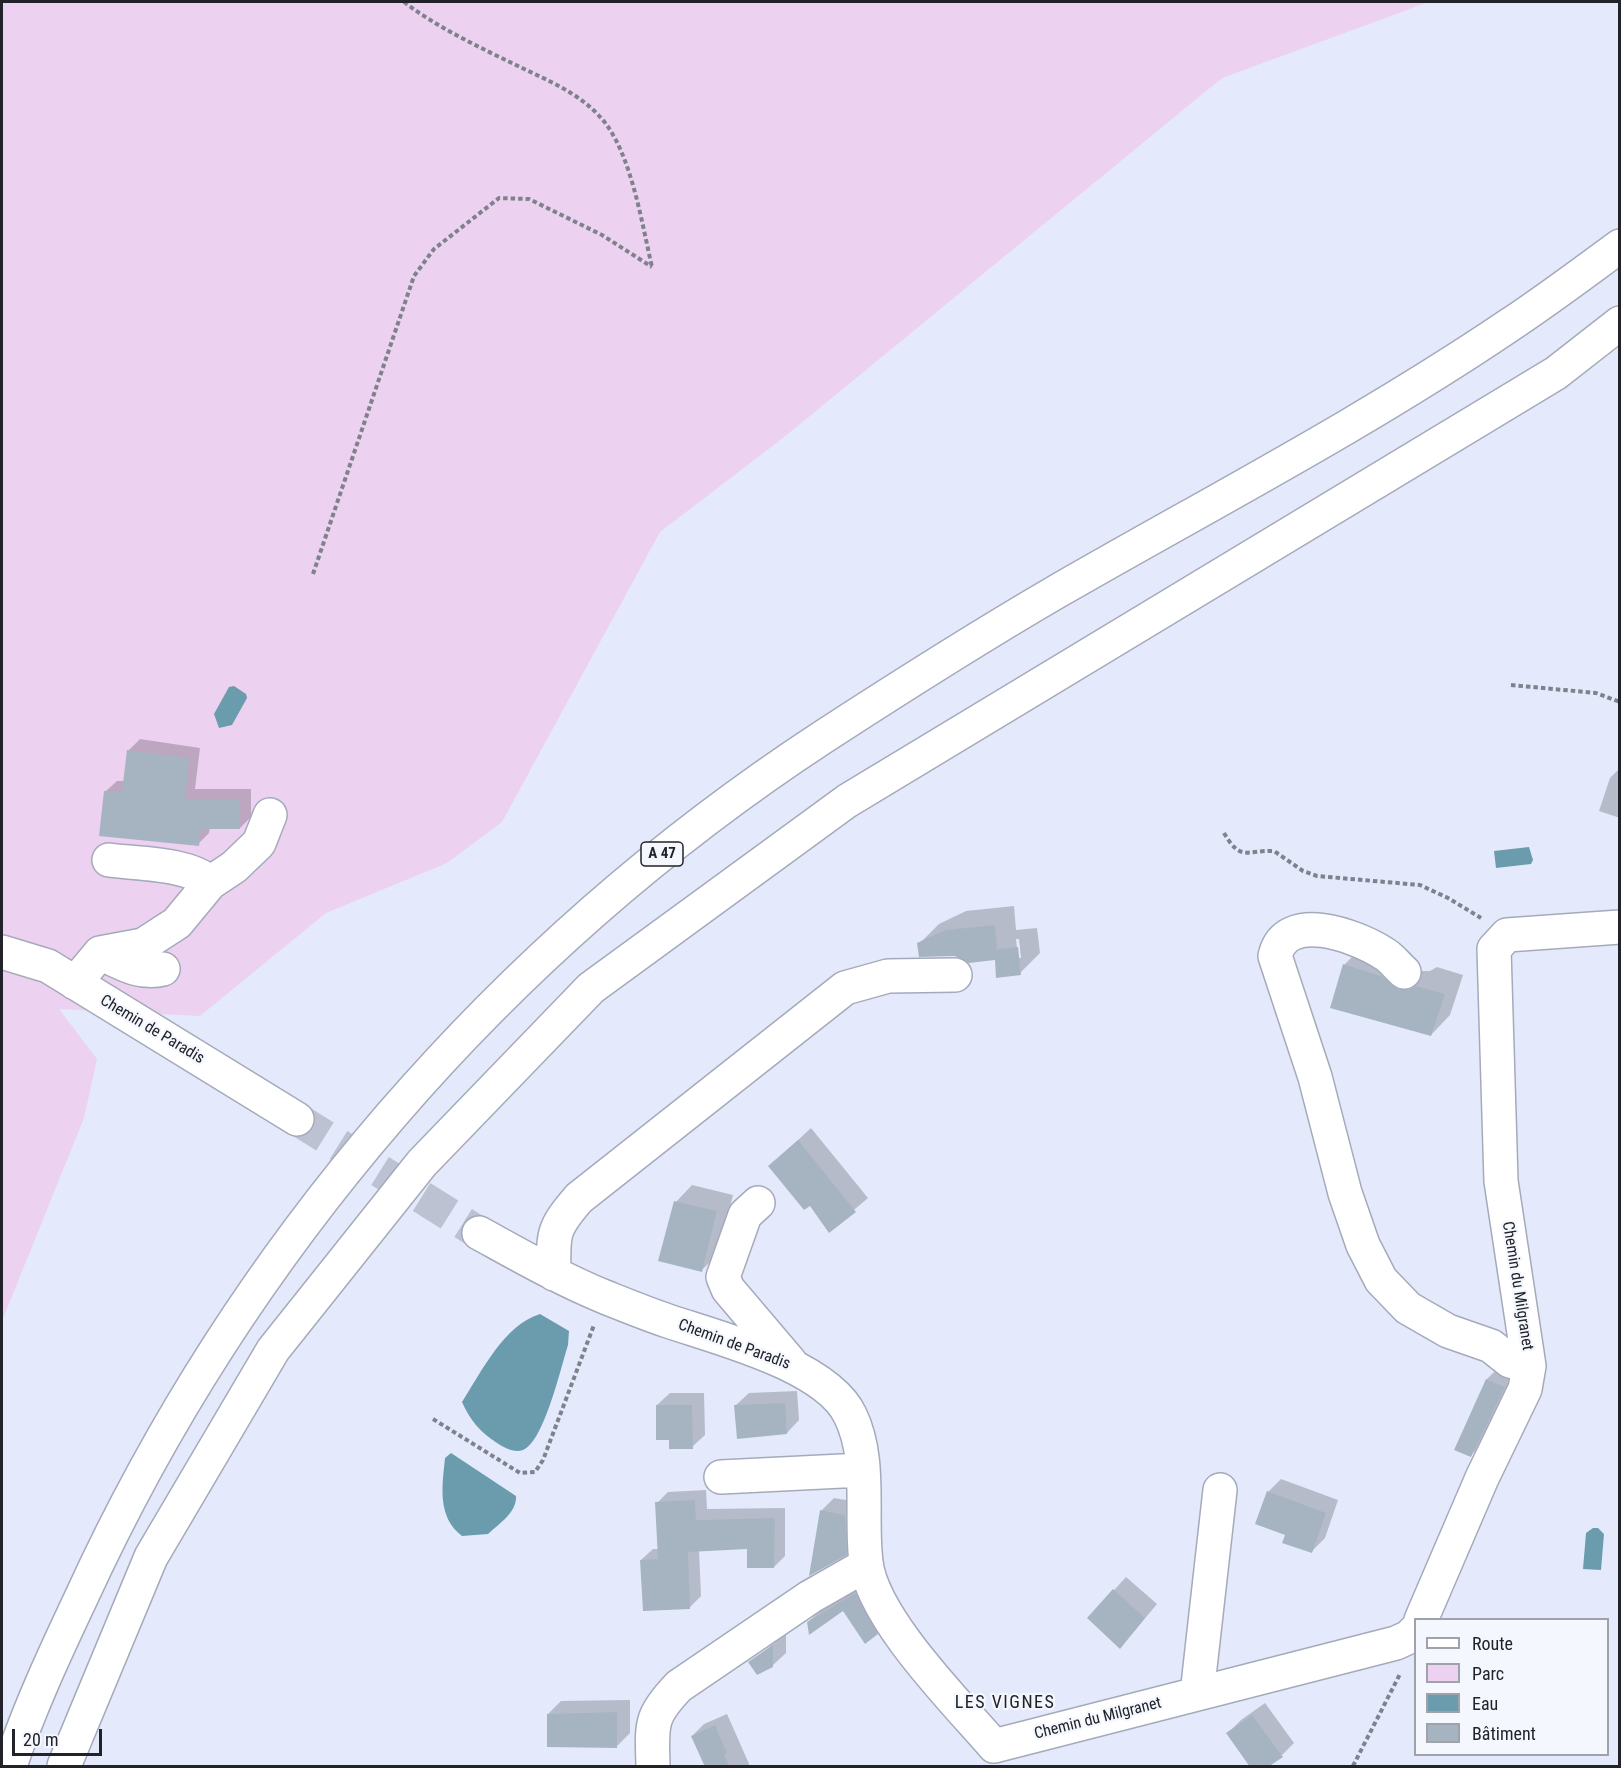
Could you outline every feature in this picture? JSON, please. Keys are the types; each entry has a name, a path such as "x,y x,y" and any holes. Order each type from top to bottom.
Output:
{"main road":[{"name":"A 47","path":"10,1767 56,1652 107,1541 169,1425 242,1308 310,1215 379,1131 467,1029 548,950 625,882 817,741 1048,597 1369,414 1509,326 1620,246"},
{"path":"64,1767 151,1557 273,1350 422,1164 591,988 847,801 1556,373 1620,323"},
{"path":"75,983 100,953 143,945 177,922 210,884 234,867 259,843 270,815"},
{"path":"109,860 187,870 202,876 210,884"},
{"path":"1507,935 1620,927"},
{"path":"1404,972 1386,954 1330,930 1305,930 1289,935 1278,943 1275,956 1316,1077 1345,1193 1363,1245 1381,1280 1408,1308 1448,1331 1491,1346 1510,1361 1529,1366"},
{"name":"Chemin du Milgranet","path":"1422,1618 1482,1478 1525,1389 1529,1366 1501,1181 1493,965 1494,949 1507,935"},
{"name":"Chemin de Paradis","path":"2,952 48,966 297,1119"},
{"path":"100,953 129,968 153,972 164,969"},
{"path":"554,1274 553,1245 559,1221 579,1198 845,988 888,976 955,975"},
{"path":"758,1203 745,1215 723,1277 728,1289 793,1366"},
{"name":"Chemin de Paradis","path":"479,1233 554,1274 604,1296 793,1366 829,1389 850,1414 862,1456 866,1565"},
{"path":"721,1477 862,1470"},
{"path":"1197,1694 1220,1490"},
{"path":"654,1767 654,1718 662,1704 679,1686 810,1597 866,1565"},
{"name":"Chemin du Milgranet","path":"866,1565 883,1611 995,1760 1197,1694 1396,1643 1414,1632"}],"path":[{"path":"313,574 414,276 434,249 499,198 529,199 602,235 652,267 631,176 607,124 578,95 498,56 419,13 404,2"},
{"path":"1511,685 1596,693 1620,702"},
{"path":"1224,833 1234,850 1244,855 1274,851 1303,871 1317,876 1420,885 1448,898 1507,935"},
{"path":"433,1419 520,1473 536,1472 543,1460 604,1296"},
{"path":"1353,1767 1405,1664"}],"green space":[{"path":"2,2 1429,2 1222,78 783,438 660,532 502,822 447,863 326,913 200,1016 59,1009 97,1059 84,1118 2,1321"}],"water":[{"path":"234,686 246,694 247,698 232,725 219,728 214,714 229,687"},
{"path":"1529,847 1533,860 1531,864 1496,868 1494,851"},
{"path":"540,1314 569,1331 568,1345 551,1403 538,1433 531,1444 523,1450 513,1450 497,1443 485,1434 472,1420 462,1402 495,1350 515,1328"},
{"path":"451,1453 516,1496 511,1512 488,1534 462,1536 448,1520 442,1490 445,1458"},
{"path":"1593,1528 1598,1528 1604,1534 1601,1570 1583,1569 1586,1533"}],"building":[{"path":"127,750 189,758 185,799 240,800 240,829 201,829 199,846 99,836 104,791 122,792"},
{"path":"995,925 997,949 1018,947 1021,975 996,978 995,960 969,963 955,956 919,957 917,943 945,930"},
{"path":"1343,964 1381,976 1399,990 1409,990 1416,986 1445,994 1431,1036 1330,1008"},
{"path":"798,1140 856,1212 829,1233 810,1206 804,1210 768,1166"},
{"path":"674,1201 717,1211 702,1272 658,1261"},
{"path":"1486,1379 1505,1387 1471,1457 1454,1450"},
{"path":"785,1403 787,1434 737,1439 734,1405"},
{"path":"656,1405 692,1405 693,1449 669,1449 669,1440 656,1440"},
{"path":"1267,1491 1326,1513 1312,1553 1282,1543 1285,1535 1255,1524"},
{"path":"695,1500 696,1520 775,1518 774,1568 747,1568 747,1549 688,1552 690,1609 643,1611 640,1560 658,1559 655,1502"},
{"path":"820,1510 845,1515 847,1555 809,1576"},
{"path":"1113,1589 1145,1618 1120,1649 1087,1618"},
{"path":"855,1593 878,1634 865,1644 843,1611 809,1635 807,1622"},
{"path":"773,1645 773,1667 757,1675 748,1662"},
{"path":"617,1712 617,1748 547,1747 547,1714"},
{"path":"1252,1715 1283,1757 1268,1767 1250,1767 1226,1733"},
{"path":"715,1725 727,1753 724,1754 730,1767 705,1767 691,1736"}],"tunnel":[{"path":"297,1119 479,1233"}],"district":[{"name":"LES VIGNES","path":"1005,1703"}]}
